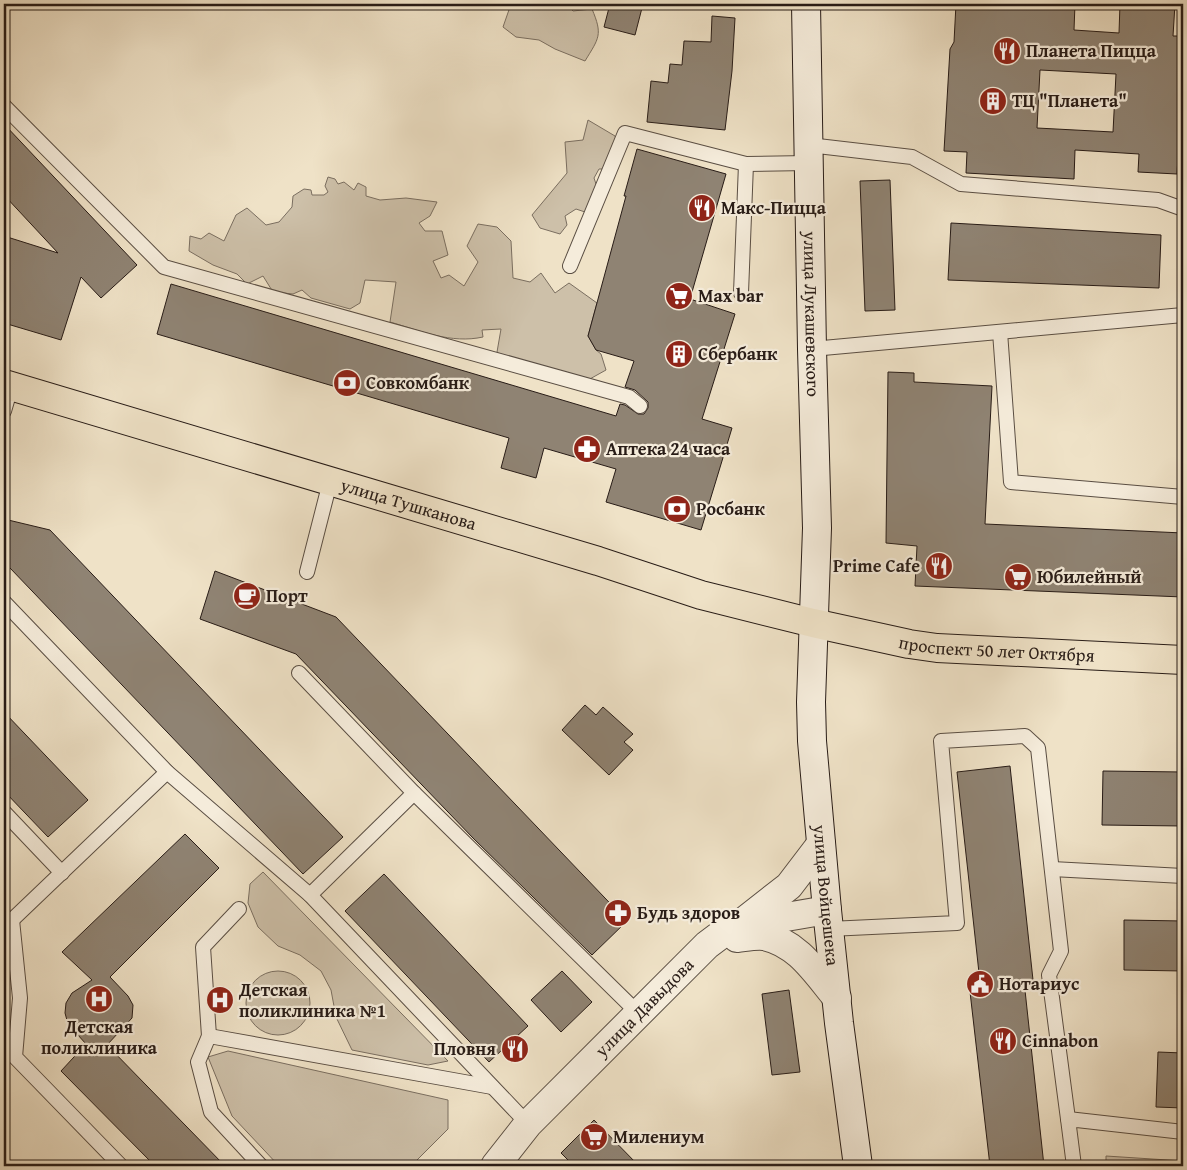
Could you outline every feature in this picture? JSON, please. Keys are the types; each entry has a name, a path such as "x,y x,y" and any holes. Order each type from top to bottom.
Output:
{"main road":[{"name":"улица Лукашевского","path":"806,4 817,528 813,623"},
{"name":"улица Тушканова","path":"6,394 330,482 598,561 701,595 813,623"},
{"name":"проспект 50 лет Октября","path":"813,623 936,648 1183,660"},
{"name":"улица Войцешека","path":"813,623 812,742 828,920 858,1166"},
{"path":"739,925 789,886 821,844"},
{"name":"улица Давыдова","path":"495,1166 528,1124 707,945 723,933 739,925 828,920"},
{"path":"707,945 723,938 762,936 783,941 799,953 837,998"}],"lane":[{"path":"4,106 164,267 629,396 640,406"},
{"path":"570,266 625,133 746,164 809,154 912,157 961,184 1158,200 1183,209"},
{"path":"741,292 746,164"},
{"path":"812,349 1183,315"},
{"path":"1000,332 1011,482 1183,497"},
{"path":"307,572 330,482"},
{"path":"4,602 167,772 310,894 528,1124"},
{"path":"300,674 414,793 639,1014"},
{"path":"828,920 957,923 941,741 1025,736 1038,748 1061,951 1049,975 1074,1166"},
{"path":"121,1166 15,1057 20,998 8,920 62,873 167,772"},
{"path":"310,894 414,793"},
{"path":"4,812 62,873"},
{"path":"1052,869 1183,876"},
{"path":"238,909 203,948 210,1036 198,1062 211,1112 261,1166"},
{"path":"210,1036 492,1087"},
{"path":"1068,1119 1183,1132"}],"shaded area":[{"path":"511,4 566,4 573,11 592,9 598,25 598,36 594,47 585,61 555,49 539,40 516,37 503,27"},
{"path":"588,120 615,136 619,146 613,169 599,169 594,178 596,184 607,186 585,212 576,209 565,216 567,225 560,234 540,228 532,215 567,173 565,142 583,140"},
{"path":"328,177 335,179 338,184 344,182 354,190 358,183 366,187 366,196 380,200 406,198 437,202 430,216 419,223 425,231 442,231 448,255 433,261 441,278 449,275 464,286 478,262 467,246 478,224 497,227 511,241 513,278 530,282 541,273 555,293 569,283 597,303 588,336 596,350 601,354 606,370 588,380 503,357 497,352 501,329 482,330 483,337 459,339 436,336 390,322 396,282 365,280 360,303 350,309 311,298 302,290 293,294 273,292 263,276 247,284 237,274 213,265 189,251 190,236 201,239 209,233 224,241 236,215 247,208 266,225 279,222 292,207 293,196 304,189 311,190 312,195 324,195 328,192 325,186"},
{"path":"263,872 448,1061 428,1065 352,1050 336,1017 331,990 321,971 300,955 278,946 258,927 248,903 250,884"},
{"path":"278,971 290,973 301,980 308,991 310,1003 308,1015 301,1026 290,1033 278,1035 266,1033 255,1026 248,1015 246,1003 248,991 255,980 266,973"},
{"path":"228,1051 448,1100 448,1129 411,1166 279,1166 232,1116 208,1057"},
{"path":"1106,1156 1183,1161 1183,1166 1106,1166"}],"building":[{"path":"610,4 643,4 635,35 604,27"},
{"name":"ТЦ \"Планета\"","path":"956,4 1075,4 1074,30 1119,33 1120,4 1175,4 1173,36 1183,36 1177,174 1138,172 1139,154 1075,150 1074,179 966,173 967,152 944,151 950,49 954,42","holes":["1040,70 1116,74 1113,132 1037,128"]},
{"path":"712,16 735,18 732,71 725,130 647,122 651,81 668,83 670,64 682,65 684,41 711,42"},
{"path":"4,124 137,265 101,298 81,277 61,340 4,323 4,236 58,253 4,195"},
{"path":"637,149 726,174 690,299 735,314 702,419 732,428 701,530 606,502 616,469 544,448 536,478 501,468 509,438 157,334 171,284 616,416 620,404 625,405 638,414 644,414 648,408 648,402 635,390 625,387 634,361 596,350 588,336"},
{"path":"890,180 895,310 865,311 860,181"},
{"path":"951,223 1161,235 1159,288 948,280"},
{"path":"888,372 914,373 914,382 992,386 985,524 1183,533 1183,597 915,586 917,546 886,543"},
{"path":"4,519 50,530 343,837 303,874 10,568 4,566"},
{"path":"215,571 336,617 627,921 592,955 473,838 296,654 200,619"},
{"path":"585,705 596,715 603,707 633,734 624,742 633,750 609,775 562,730"},
{"path":"4,712 88,800 48,837 4,791"},
{"path":"1010,766 1033,980 1024,981 1044,1166 990,1166 969,983 980,982 957,772"},
{"path":"1103,771 1183,772 1183,826 1102,825"},
{"name":"Детская поликлиника","path":"185,834 219,868 110,977 128,996 133,1005 132,1018 107,1045 225,1166 155,1166 61,1071 86,1044 68,1024 65,1013 66,1003 72,993 92,980 62,952"},
{"path":"384,874 528,1026 489,1062 345,911"},
{"path":"1124,920 1183,921 1183,971 1124,970"},
{"path":"562,971 592,1002 561,1032 531,1000"},
{"path":"789,990 800,1072 772,1075 762,994"},
{"path":"1158,1052 1183,1053 1183,1108 1156,1107"},
{"name":"Милениум","path":"594,1120 639,1166 574,1166 561,1153"}],"place":[{"name":"Планета Пицца","path":"1007,51"},
{"name":"ТЦ \"Планета\"","path":"993,101"},
{"name":"Макс-Пицца","path":"702,208"},
{"name":"Max bar","path":"679,296"},
{"name":"Сбербанк","path":"679,354"},
{"name":"Совкомбанк","path":"347,383"},
{"name":"Аптека 24 часа","path":"587,449"},
{"name":"Росбанк","path":"677,509"},
{"name":"Prime Cafe","path":"939,566"},
{"name":"Юбилейный","path":"1018,577"},
{"name":"Порт","path":"247,596"},
{"name":"Будь здоров","path":"618,913"},
{"name":"Нотариус","path":"980,984"},
{"name":"Детская поликлиника","path":"99,999"},
{"name":"Детская поликлиника №1","path":"220,1000"},
{"name":"Cinnabon","path":"1003,1041"},
{"name":"Пловня","path":"515,1049"},
{"name":"Милениум","path":"594,1137"}]}
